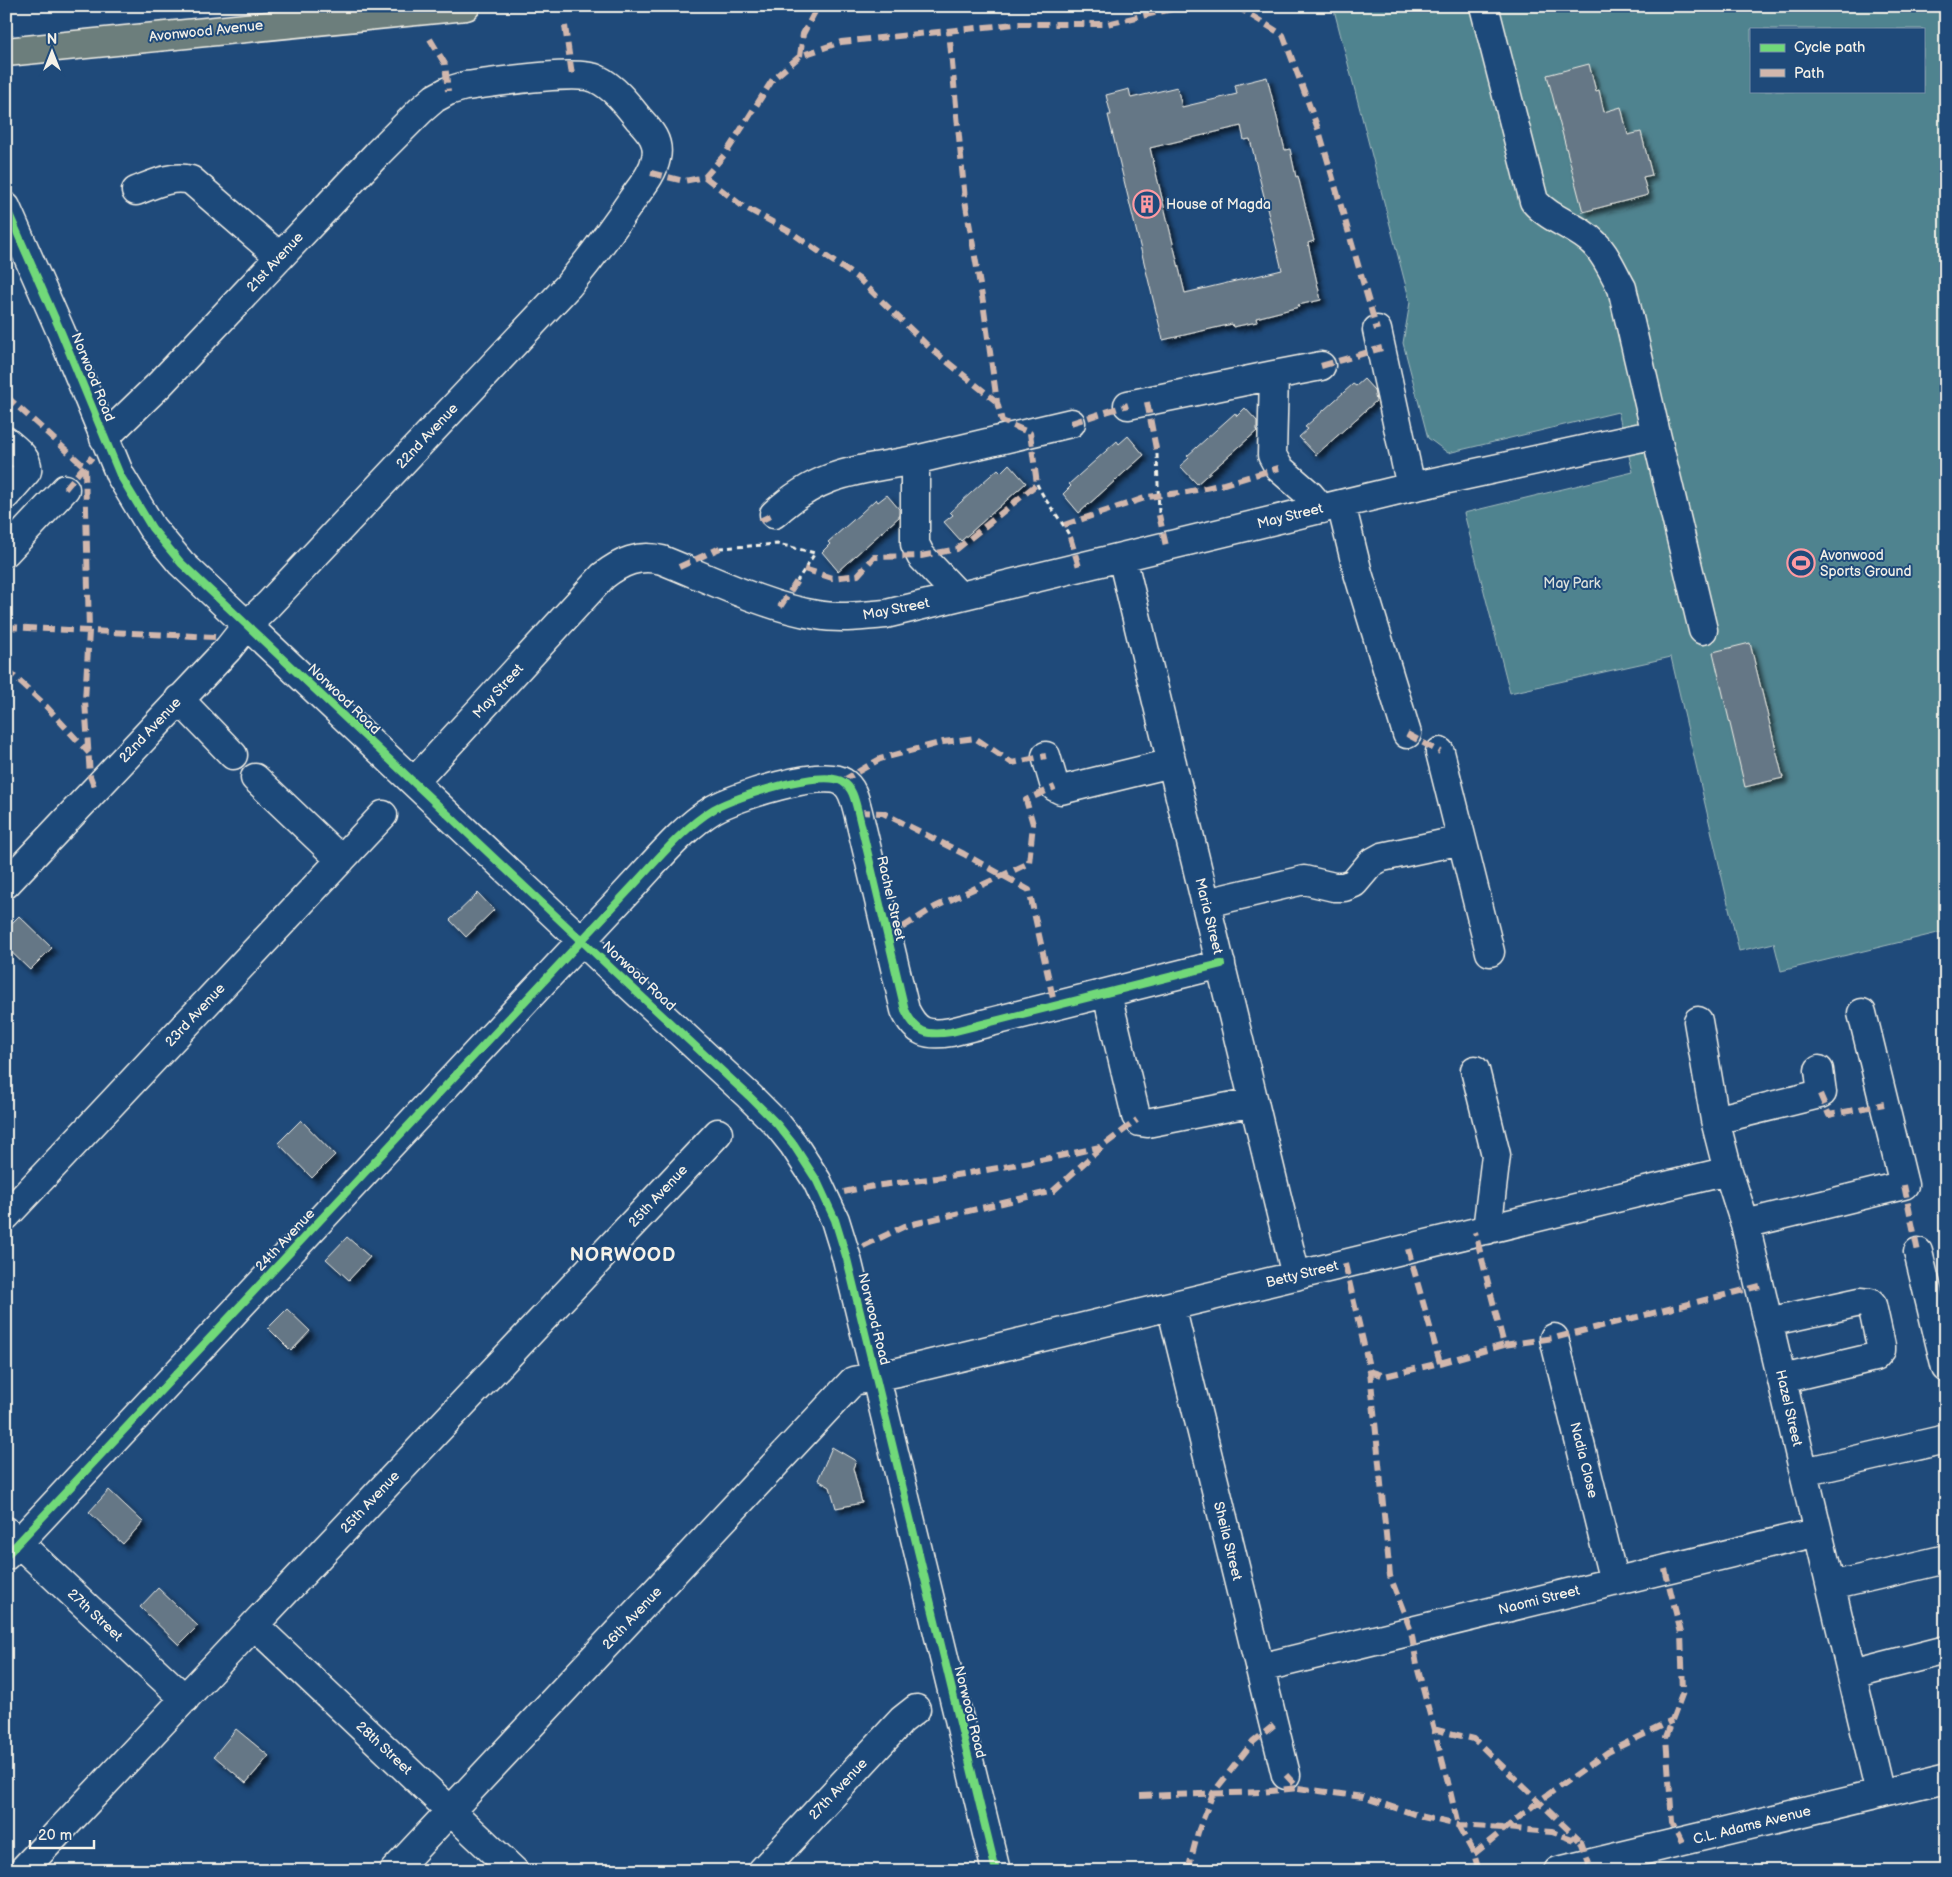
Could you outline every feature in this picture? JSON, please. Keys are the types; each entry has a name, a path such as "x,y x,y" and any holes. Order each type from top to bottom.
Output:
{"main road":[{"name":"Avonwood Avenue","path":"6,52 466,6"}],"street":[{"path":"1484,6 1534,201 1548,214 1581,233 1595,244 1614,272 1622,288 1703,630"},
{"name":"22nd Avenue","path":"6,884 228,649 247,624 268,605 568,286 607,237 651,173 656,158 655,140 650,131 620,96 597,79 572,75 465,86 448,91"},
{"name":"21st Avenue","path":"104,438 160,384 280,256 422,110 435,98 448,91"},
{"path":"136,190 160,181 177,178 190,180 280,256"},
{"name":"Norwood Road","path":"6,207 57,323 120,475 152,528 181,563 749,1096 776,1124 805,1162 827,1202 842,1239 996,1871"},
{"path":"1378,330 1411,487"},
{"path":"1128,405 1321,366"},
{"path":"1274,375 1272,455 1279,468 1310,495 1332,506 1358,573 1407,734"},
{"path":"774,514 801,492 824,480 841,474 915,460 1071,423"},
{"name":"May Street","path":"414,782 603,576 614,568 637,558 651,557 662,560 780,607 818,615 854,617 886,614 958,595 1411,487 1656,434"},
{"path":"6,441 24,458 28,468 6,495"},
{"path":"915,460 915,544 920,556 958,595"},
{"path":"10,541 65,489"},
{"name":"Maria Street","path":"1122,557 1296,1276"},
{"path":"179,699 233,755"},
{"path":"1440,752 1490,952"},
{"path":"1046,756 1055,787 1061,790 1172,762"},
{"path":"255,778 341,860"},
{"name":"Rachel Street","path":"582,940 680,837 714,809 751,792 822,778 834,778 842,781 850,788 855,800 905,1010 913,1025 919,1030 937,1034 951,1032 1221,964"},
{"name":"23rd Avenue","path":"6,1216 383,815"},
{"path":"1206,903 1304,880 1334,887 1344,886 1354,883 1371,863 1382,857 1462,840"},
{"name":"24th Avenue","path":"10,1543 582,940"},
{"path":"1107,994 1136,1116 1140,1122 1160,1121 1254,1102"},
{"path":"1745,1224 1904,1185 1862,1013"},
{"name":"Hazel Street","path":"1698,1021 1715,1120 1728,1171 1745,1224 1880,1794"},
{"path":"1475,1070 1496,1155 1487,1230"},
{"path":"1715,1120 1820,1094 1822,1093 1822,1088 1819,1070"},
{"name":"25th Avenue","path":"22,1871 718,1133"},
{"name":"Betty Street","path":"876,1377 1728,1171"},
{"path":"1918,1252 1946,1368"},
{"path":"1768,1322 1860,1302 1867,1302 1872,1305 1881,1346 1881,1350 1875,1357 1782,1379"},
{"name":"Sheila Street","path":"1170,1306 1286,1775"},
{"name":"Nadia Close","path":"1554,1338 1614,1582"},
{"name":"26th Avenue","path":"394,1871 853,1381 876,1377"},
{"path":"1804,1472 1946,1439"},
{"name":"Naomi Street","path":"1260,1668 1818,1532"},
{"name":"27th Street","path":"10,1543 185,1699"},
{"path":"1831,1586 1942,1560"},
{"name":"28th Street","path":"254,1625 514,1871"},
{"path":"1852,1674 1946,1650"},
{"name":"27th Avenue","path":"762,1871 902,1720 916,1709"},
{"name":"C.L. Adams Avenue","path":"1558,1871 1636,1862 1880,1794 1946,1778"}],"path":[{"path":"1157,454 1159,515"},
{"path":"1037,484 1044,498 1064,525 1070,538"},
{"path":"720,548 778,544 815,553 797,581"}],"green space":[{"name":"Avonwood Sports Ground","path":"1333,6 1946,6 1946,931 1781,971 1774,943 1739,951 1671,657 1510,693 1464,513 1633,472 1618,412 1448,453 1428,438 1403,343 1410,302"}],"building":[{"path":"1589,64 1596,91 1599,90 1604,112 1621,107 1628,135 1641,132 1652,175 1643,177 1648,195 1583,212 1547,75"},
{"name":"House of Magda","path":"1267,77 1285,150 1290,149 1314,241 1308,243 1321,300 1256,318 1257,322 1233,327 1232,324 1163,340 1108,115 1111,115 1106,95 1129,89 1131,98 1177,87 1182,107 1237,94 1235,85","holes":["1241,126 1244,140 1250,139 1282,270 1185,293 1150,148"]},
{"path":"1364,379 1374,390 1376,401 1316,455 1299,437 1308,429 1305,427 1353,384 1356,386"},
{"path":"1245,408 1257,421 1257,431 1197,484 1180,466 1189,458 1187,456 1235,413 1237,416"},
{"path":"1128,436 1144,455 1079,513 1063,494 1071,486 1069,484 1117,441 1119,444"},
{"path":"1009,464 1026,483 961,541 944,522 953,515 950,512 998,469 1001,472"},
{"path":"887,495 899,509 899,517 838,571 822,552 830,544 828,542 876,499 878,502"},
{"path":"1750,643 1783,778 1745,787 1713,652"},
{"path":"478,893 494,910 466,937 450,920"},
{"path":"19,916 52,948 30,970 6,947 6,929"},
{"path":"301,1120 335,1155 312,1178 278,1143"},
{"path":"347,1237 370,1257 349,1280 326,1259"},
{"path":"287,1309 310,1331 291,1351 268,1328"},
{"path":"832,1447 856,1461 853,1468 862,1503 836,1508 830,1487 818,1480"},
{"path":"109,1490 143,1522 123,1544 89,1512"},
{"path":"158,1588 198,1626 179,1645 140,1607"},
{"path":"236,1729 269,1756 246,1783 214,1756"}],"marked path":[{"path":"800,56 803,34 818,6"},
{"path":"651,173 684,181 705,177 726,153 773,79 800,56 841,42 1015,24 1107,24 1185,6"},
{"path":"1236,6 1283,35 1320,134 1377,330"},
{"path":"565,26 572,75"},
{"path":"804,569 832,578 858,575 874,557 921,556 957,549 1037,484 1030,433 1002,421 997,402 983,302 965,200 949,31"},
{"path":"430,39 445,64 448,91"},
{"path":"705,177 741,205 792,233 859,279 930,348 997,402"},
{"path":"1321,366 1382,348"},
{"path":"6,396 85,467 89,631 85,701 90,776 95,789"},
{"path":"1147,402 1157,454"},
{"path":"1071,423 1128,405"},
{"path":"65,489 92,457"},
{"path":"1064,525 1148,497 1187,492 1224,484 1279,468"},
{"path":"760,521 774,514"},
{"path":"1159,515 1166,546"},
{"path":"1070,537 1079,567"},
{"path":"679,567 720,548"},
{"path":"780,607 797,581"},
{"path":"6,627 215,637"},
{"path":"6,669 44,704 89,753"},
{"path":"1407,734 1440,752"},
{"path":"842,781 880,759 943,742 975,738 1012,763 1046,756"},
{"path":"887,937 935,907 1029,863 1033,824 1026,800 1055,787"},
{"path":"858,812 883,813 964,854 1029,890 1055,1007"},
{"path":"1820,1094 1829,1115 1884,1104"},
{"path":"863,1246 905,1226 1053,1191 1103,1146 1137,1120"},
{"path":"844,1192 983,1171 1100,1147"},
{"path":"1904,1185 1918,1252"},
{"path":"1440,1363 1504,1345 1475,1232"},
{"path":"1370,1371 1385,1376 1440,1363 1408,1249"},
{"path":"1345,1264 1370,1371 1390,1576 1411,1631 1418,1670 1458,1825 1474,1854 1479,1871"},
{"path":"1504,1345 1554,1338 1760,1286"},
{"path":"1665,1569 1681,1633 1683,1692 1666,1737 1672,1822 1682,1842"},
{"path":"1474,1854 1539,1801 1608,1752 1672,1721"},
{"path":"1188,1871 1198,1832 1213,1793 1253,1742 1274,1725"},
{"path":"1433,1729 1474,1739 1579,1840"},
{"path":"1286,1775 1298,1788 1363,1797 1423,1817 1458,1825 1552,1832 1581,1842 1589,1864"},
{"path":"1140,1796 1261,1792 1298,1788"}],"cycle path":[{"path":"6,207 61,332 120,475 152,528 181,563 749,1096 777,1124 793,1144 817,1181 835,1220 847,1259 996,1871"},
{"path":"6,1556 669,847 690,826 714,809 759,791 799,781 833,779 846,785 851,791 856,804 905,1010 913,1024 929,1033 951,1032 1221,964"}],"place":[{"name":"House of Magda","path":"1147,204"},
{"name":"Avonwood Sports Ground","path":"1801,563"}],"district":[{"name":"NORWOOD","path":"623,1255"}],"park label":[{"name":"May Park","path":"1572,583"}]}
